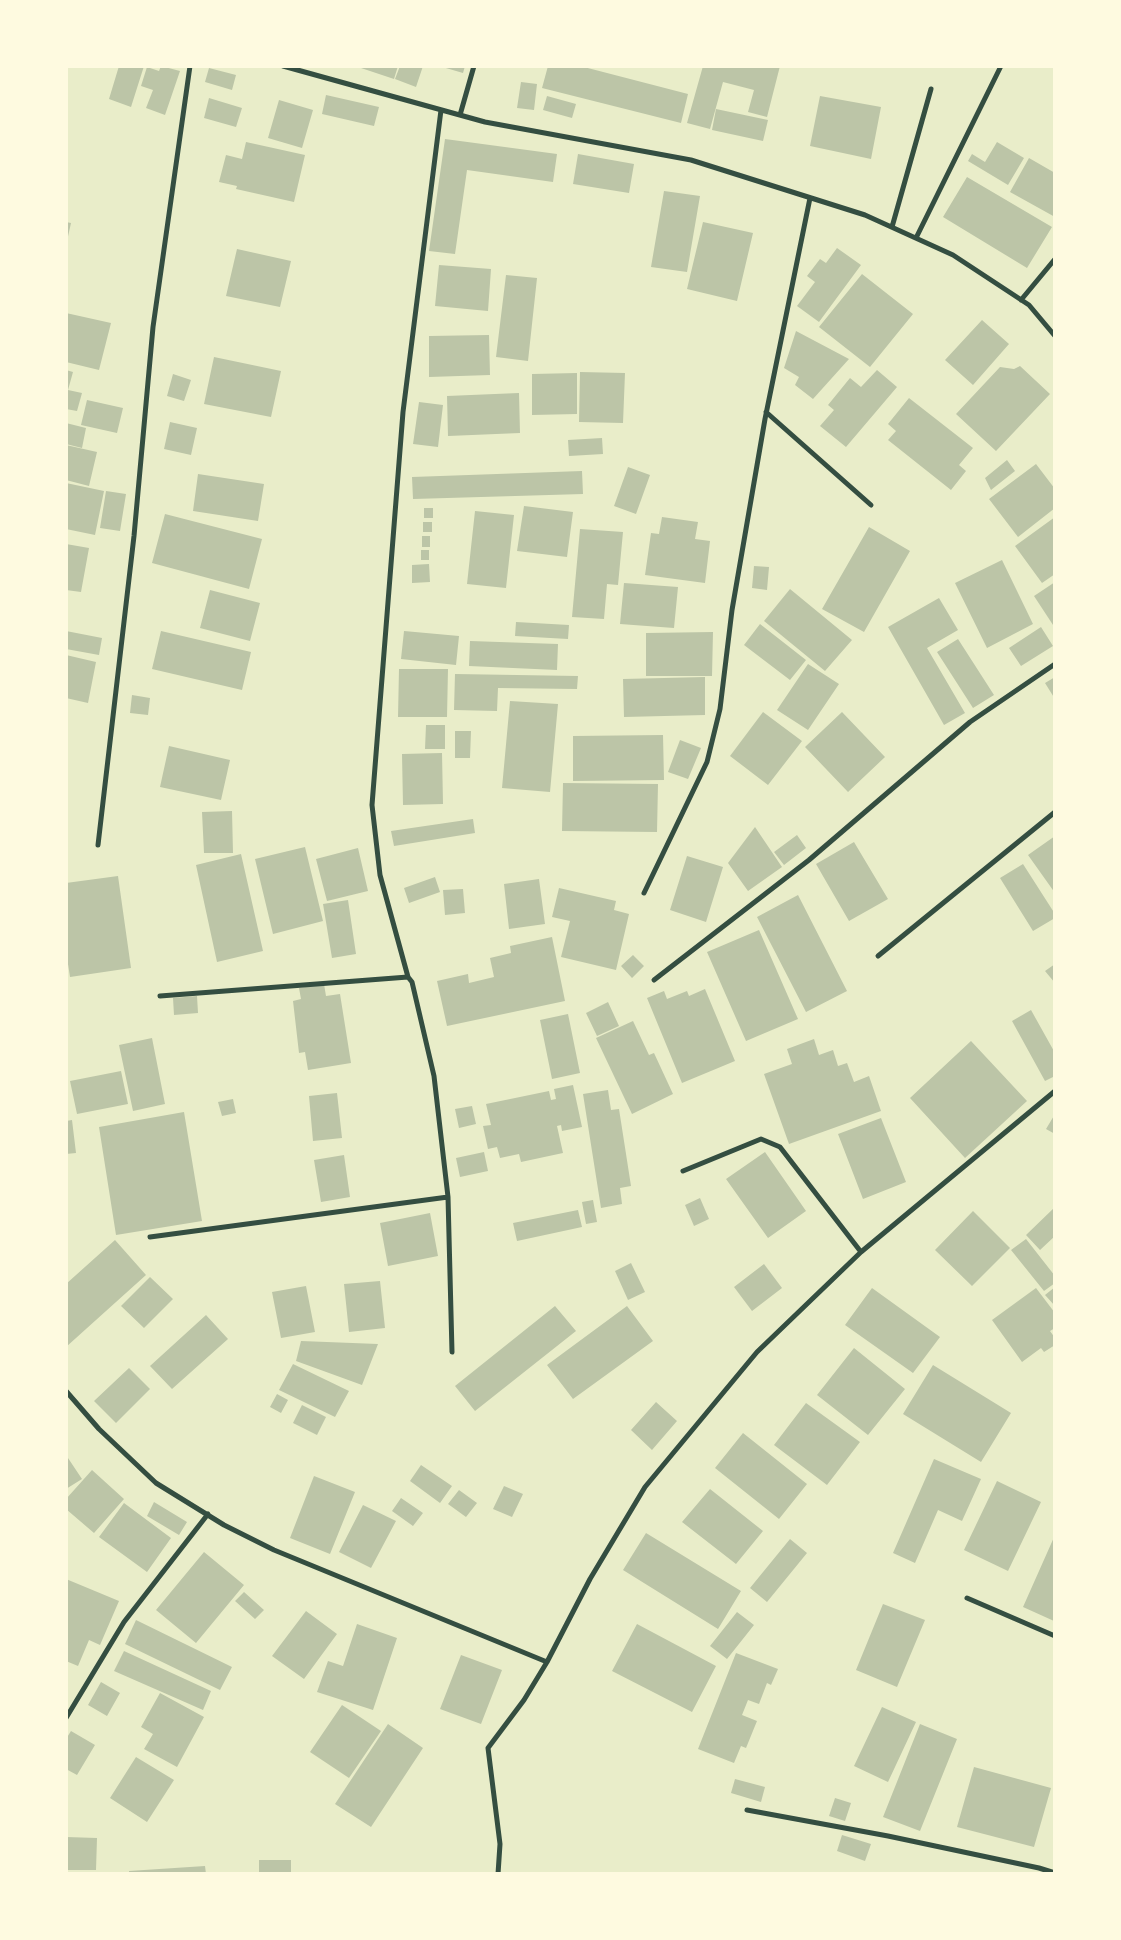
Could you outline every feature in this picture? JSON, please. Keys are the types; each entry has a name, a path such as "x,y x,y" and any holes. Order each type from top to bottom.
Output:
{"street":[{"path":"98,846 134,536 153,327 190,66"},
{"path":"283,66 460,115 691,160 865,216 953,255 1029,305 1055,336"},
{"path":"460,115 474,66"},
{"path":"916,238 1001,66"},
{"path":"892,227 931,89"},
{"path":"442,110 403,412 372,805 380,874 408,977 412,982 434,1076 448,1197 452,1352"},
{"path":"644,893 707,762 720,709 732,610 766,412 810,198"},
{"path":"1021,300 1055,259"},
{"path":"766,412 871,505"},
{"path":"654,980 809,860 970,722 1055,664"},
{"path":"878,956 1055,812"},
{"path":"160,996 408,977"},
{"path":"498,1874 500,1844 488,1748 524,1700 547,1662 590,1579 645,1487 757,1352 861,1252 1055,1091"},
{"path":"683,1171 761,1139 780,1147 861,1252"},
{"path":"150,1237 448,1197"},
{"path":"66,1391 99,1429 156,1483 208,1514 274,1550 547,1662"},
{"path":"66,1718 124,1622 208,1514"},
{"path":"967,1598 1055,1636"},
{"path":"747,1810 916,1842 1040,1868 1055,1873"}],"building":[{"path":"119,66 144,66 131,107 109,99"},
{"path":"161,66 180,71 165,115 146,108 153,90 141,86 147,67 159,71"},
{"path":"355,66 398,66 394,79"},
{"path":"400,66 423,66 416,87 395,79"},
{"path":"439,66 465,66 463,73"},
{"path":"548,66 580,66 688,94 681,123 542,88"},
{"path":"703,66 780,66 767,117 748,112 754,90 723,82 710,129 687,123"},
{"path":"209,68 236,75 232,90 205,82"},
{"path":"521,82 537,84 534,110 517,108"},
{"path":"326,95 379,107 374,126 322,114"},
{"path":"547,96 576,104 572,118 543,110"},
{"path":"820,96 881,107 871,159 810,146"},
{"path":"209,98 242,108 236,127 204,118"},
{"path":"279,100 313,110 302,148 268,138"},
{"path":"716,109 768,120 763,141 712,130"},
{"path":"445,139 557,154 553,182 467,170 455,254 429,251"},
{"path":"246,142 305,155 294,202 236,189 237,186 219,182 226,155 242,159"},
{"path":"997,142 1024,158 1008,185 968,161 972,154 985,162"},
{"path":"578,154 634,164 629,193 573,184"},
{"path":"1029,158 1055,173 1055,217 1010,192"},
{"path":"967,177 1052,227 1027,268 943,217"},
{"path":"664,191 700,196 687,272 651,267"},
{"path":"66,222 71,223 67,241 66,241"},
{"path":"703,222 753,233 737,301 687,289"},
{"path":"837,248 861,265 819,322 797,306 815,282 807,276 820,259 826,263"},
{"path":"237,249 291,261 280,307 226,296"},
{"path":"439,265 491,269 488,311 435,306"},
{"path":"862,274 913,314 870,367 819,327"},
{"path":"506,275 537,278 528,361 496,357"},
{"path":"66,313 111,323 99,370 66,362"},
{"path":"982,320 1009,344 973,385 945,360"},
{"path":"796,331 849,359 813,399 795,385 799,377 784,368"},
{"path":"489,335 490,375 429,377 429,336"},
{"path":"214,357 281,371 271,417 204,404"},
{"path":"1020,366 1050,394 996,451 956,414 1000,367 1014,369"},
{"path":"66,370 73,372 68,390 82,393 77,411 66,409"},
{"path":"877,370 897,387 846,447 820,426 834,410 828,405 850,378 861,387"},
{"path":"580,372 625,373 623,423 579,422"},
{"path":"577,373 577,414 532,415 532,374"},
{"path":"173,374 191,380 184,401 167,396"},
{"path":"519,393 520,433 448,436 447,396"},
{"path":"909,398 973,448 959,465 966,471 951,490 888,440 896,431 888,424"},
{"path":"87,400 123,408 117,433 81,425"},
{"path":"419,402 443,405 438,447 413,444"},
{"path":"170,422 197,428 191,455 164,449"},
{"path":"66,423 86,428 82,448 66,444"},
{"path":"602,438 603,454 569,456 568,440"},
{"path":"66,445 97,452 89,486 66,480"},
{"path":"1007,460 1015,471 991,490 985,478"},
{"path":"1036,464 1055,489 1055,508 1018,537 989,499"},
{"path":"628,467 650,475 636,514 614,506"},
{"path":"582,471 583,494 413,499 412,477"},
{"path":"198,474 264,484 258,521 193,511"},
{"path":"66,483 104,491 95,535 66,529"},
{"path":"106,491 126,494 120,531 100,528"},
{"path":"524,506 573,512 567,557 517,551"},
{"path":"424,508 433,508 433,518 424,518"},
{"path":"475,511 514,515 506,588 467,584"},
{"path":"165,514 262,539 249,589 152,563"},
{"path":"662,517 698,522 695,539 710,541 705,583 645,575 651,533 659,534"},
{"path":"1055,517 1055,574 1042,583 1015,546"},
{"path":"423,522 432,522 432,532 423,532"},
{"path":"869,527 910,551 864,632 822,609"},
{"path":"580,529 623,532 618,585 607,584 604,619 572,617"},
{"path":"422,536 430,536 430,547 422,547"},
{"path":"66,544 89,548 81,592 66,590"},
{"path":"421,550 429,550 429,560 421,560"},
{"path":"1002,560 1033,624 987,648 955,583"},
{"path":"429,564 430,582 412,583 412,565"},
{"path":"754,566 769,567 767,590 752,588"},
{"path":"1055,582 1055,628 1034,596"},
{"path":"624,583 678,587 674,628 620,624"},
{"path":"790,589 852,640 825,671 764,621"},
{"path":"210,590 260,603 250,641 200,628"},
{"path":"939,598 958,630 927,648 965,713 944,725 888,627"},
{"path":"516,622 569,625 568,639 515,636"},
{"path":"760,624 806,660 790,680 744,645"},
{"path":"1041,627 1053,646 1021,666 1009,648"},
{"path":"66,631 102,638 99,655 66,649"},
{"path":"161,631 251,652 242,690 152,669"},
{"path":"404,631 459,636 456,665 401,659"},
{"path":"713,632 712,676 646,676 646,633"},
{"path":"958,639 994,695 973,708 937,652"},
{"path":"470,641 558,644 557,670 469,666"},
{"path":"66,655 96,662 88,703 66,698"},
{"path":"808,664 839,684 808,730 777,710"},
{"path":"399,669 448,669 447,717 398,717"},
{"path":"455,674 578,676 577,689 498,688 497,711 454,710"},
{"path":"705,677 705,715 624,717 623,679"},
{"path":"1055,677 1055,699 1045,683"},
{"path":"132,695 150,698 148,715 130,713"},
{"path":"510,701 558,704 550,792 502,788"},
{"path":"763,712 802,741 768,785 730,756"},
{"path":"842,712 885,757 848,792 805,747"},
{"path":"426,725 445,725 445,749 425,749"},
{"path":"455,731 471,731 470,758 455,758"},
{"path":"663,735 664,780 573,781 573,736"},
{"path":"680,740 701,748 688,779 668,772"},
{"path":"169,746 230,760 221,800 160,787"},
{"path":"442,753 443,804 403,805 402,754"},
{"path":"563,783 658,784 657,832 562,831"},
{"path":"232,811 233,853 204,853 202,812"},
{"path":"473,819 475,833 394,846 391,831"},
{"path":"755,827 782,867 748,891 728,863"},
{"path":"797,835 806,848 784,865 774,852"},
{"path":"1055,836 1055,893 1028,855"},
{"path":"854,842 888,899 849,921 816,864"},
{"path":"305,847 323,921 273,934 255,859"},
{"path":"358,848 368,891 327,901 316,859"},
{"path":"241,854 263,951 217,962 196,865"},
{"path":"687,856 723,867 706,922 670,910"},
{"path":"1023,864 1055,914 1055,918 1033,931 1000,878"},
{"path":"118,876 131,968 70,977 66,951 66,883"},
{"path":"435,877 440,892 409,903 404,888"},
{"path":"539,879 545,924 509,929 504,884"},
{"path":"559,888 616,901 614,910 629,914 616,970 561,957 570,921 552,917"},
{"path":"463,889 465,913 445,915 443,890"},
{"path":"798,895 847,991 806,1012 757,917"},
{"path":"348,900 356,954 332,958 323,904"},
{"path":"759,930 798,1019 746,1041 707,952"},
{"path":"552,937 565,1001 447,1026 437,981 468,974 469,983 494,977 490,958 511,953 510,946"},
{"path":"633,955 644,966 632,978 621,966"},
{"path":"1055,964 1055,983 1045,971"},
{"path":"324,984 326,996 340,994 351,1063 308,1070 305,1052 299,1053 293,1001 301,999 299,988"},
{"path":"705,989 735,1061 682,1083 647,998 664,991 667,999 687,991 689,996"},
{"path":"197,996 198,1013 174,1015 173,998"},
{"path":"608,1002 619,1026 597,1036 586,1013"},
{"path":"1031,1010 1055,1053 1055,1076 1045,1081 1012,1021"},
{"path":"568,1014 580,1073 552,1079 540,1020"},
{"path":"633,1021 649,1055 654,1053 673,1094 632,1114 596,1038"},
{"path":"152,1038 165,1104 133,1111 119,1045"},
{"path":"814,1039 819,1055 833,1050 838,1066 847,1063 854,1082 869,1076 881,1111 789,1144 764,1074 792,1064 787,1049"},
{"path":"971,1041 1027,1101 965,1158 910,1098"},
{"path":"121,1071 128,1104 77,1114 70,1081"},
{"path":"573,1085 582,1127 562,1131 561,1125 557,1126 563,1153 521,1162 519,1154 500,1158 497,1147 488,1149 483,1126 491,1125 486,1104 549,1091 551,1100 556,1099 554,1089"},
{"path":"608,1090 611,1110 619,1109 631,1186 620,1188 622,1204 601,1208 583,1094"},
{"path":"337,1093 342,1138 313,1141 309,1096"},
{"path":"233,1099 236,1113 222,1116 218,1102"},
{"path":"472,1106 476,1124 459,1128 455,1109"},
{"path":"184,1112 202,1221 116,1235 99,1127"},
{"path":"1055,1114 1055,1134 1046,1129"},
{"path":"881,1118 906,1182 863,1199 838,1134"},
{"path":"72,1120 76,1153 66,1154 66,1121"},
{"path":"484,1152 488,1171 460,1177 456,1158"},
{"path":"765,1152 806,1211 768,1238 726,1179"},
{"path":"344,1155 350,1197 321,1202 314,1160"},
{"path":"700,1198 709,1219 694,1226 685,1205"},
{"path":"593,1200 597,1222 586,1224 582,1202"},
{"path":"1055,1207 1055,1236 1040,1250 1026,1235"},
{"path":"578,1210 582,1227 517,1241 513,1223"},
{"path":"973,1211 1010,1248 972,1286 935,1250"},
{"path":"430,1213 438,1256 388,1266 380,1223"},
{"path":"1026,1239 1055,1276 1055,1283 1044,1291 1011,1250"},
{"path":"115,1240 146,1275 66,1347 66,1284"},
{"path":"631,1263 645,1292 628,1300 615,1271"},
{"path":"764,1264 782,1288 752,1311 734,1287"},
{"path":"150,1277 173,1299 144,1328 121,1306"},
{"path":"380,1281 385,1328 349,1332 344,1284"},
{"path":"306,1286 315,1332 281,1338 272,1292"},
{"path":"1055,1287 1055,1306 1045,1295"},
{"path":"872,1288 940,1337 913,1373 845,1325"},
{"path":"1036,1288 1055,1313 1055,1328 1050,1331 1055,1338 1055,1345 1044,1352 1041,1348 1022,1362 992,1320"},
{"path":"555,1306 576,1331 475,1411 455,1386"},
{"path":"627,1306 653,1341 573,1399 547,1365"},
{"path":"206,1315 228,1339 172,1389 150,1366"},
{"path":"301,1341 378,1344 362,1385 296,1361"},
{"path":"854,1348 905,1389 868,1435 817,1395"},
{"path":"293,1364 349,1391 335,1417 279,1390"},
{"path":"933,1365 1011,1413 981,1462 903,1414"},
{"path":"129,1368 150,1389 116,1423 94,1401"},
{"path":"277,1394 288,1400 281,1413 270,1407"},
{"path":"656,1402 677,1421 652,1450 631,1430"},
{"path":"806,1403 860,1442 827,1485 774,1445"},
{"path":"302,1405 326,1417 317,1435 293,1423"},
{"path":"743,1433 807,1484 779,1519 715,1468"},
{"path":"66,1455 82,1479 66,1489"},
{"path":"934,1459 981,1479 962,1521 938,1510 915,1563 893,1553"},
{"path":"421,1465 452,1486 440,1503 410,1481"},
{"path":"92,1470 124,1499 94,1533 66,1509 66,1499"},
{"path":"314,1476 355,1492 330,1554 290,1538"},
{"path":"997,1481 1041,1502 1008,1571 964,1550"},
{"path":"504,1486 523,1494 512,1517 493,1509"},
{"path":"710,1489 763,1531 736,1564 682,1522"},
{"path":"459,1490 477,1503 466,1517 448,1504"},
{"path":"401,1498 423,1513 413,1526 392,1511"},
{"path":"154,1502 187,1522 179,1535 147,1516"},
{"path":"124,1503 171,1538 147,1572 99,1537"},
{"path":"363,1505 396,1521 371,1568 339,1552"},
{"path":"646,1533 741,1591 718,1629 623,1570"},
{"path":"1055,1535 1055,1618 1054,1621 1023,1607"},
{"path":"790,1539 807,1553 767,1602 750,1588"},
{"path":"204,1552 244,1585 196,1643 156,1610"},
{"path":"66,1579 119,1601 100,1645 89,1640 78,1666 66,1661"},
{"path":"244,1592 264,1610 255,1619 235,1601"},
{"path":"883,1604 925,1620 897,1687 856,1670"},
{"path":"306,1611 337,1634 304,1679 272,1656"},
{"path":"737,1612 754,1625 727,1659 710,1646"},
{"path":"136,1620 232,1667 220,1690 125,1644"},
{"path":"357,1624 397,1638 373,1710 317,1692 328,1661 343,1666"},
{"path":"637,1624 716,1666 692,1712 612,1671"},
{"path":"124,1651 211,1691 203,1710 114,1671"},
{"path":"736,1653 778,1669 771,1685 767,1683 759,1704 748,1700 742,1715 757,1721 746,1748 741,1746 734,1763 698,1749"},
{"path":"461,1655 502,1670 481,1724 440,1709"},
{"path":"101,1682 120,1693 107,1716 88,1705"},
{"path":"160,1693 204,1717 177,1767 144,1749 153,1734 141,1727"},
{"path":"342,1705 381,1731 349,1778 310,1752"},
{"path":"882,1707 916,1722 888,1782 854,1766"},
{"path":"388,1724 423,1748 371,1827 335,1804"},
{"path":"920,1724 957,1739 920,1831 883,1817"},
{"path":"71,1731 95,1745 77,1775 66,1769 66,1739"},
{"path":"136,1757 174,1780 147,1822 110,1798"},
{"path":"974,1767 1051,1788 1034,1847 957,1827"},
{"path":"735,1779 765,1787 761,1802 731,1793"},
{"path":"835,1798 851,1803 845,1821 829,1816"},
{"path":"842,1835 871,1844 865,1861 837,1851"},
{"path":"66,1837 97,1838 96,1870 66,1870"},
{"path":"259,1860 291,1860 291,1874 259,1874"},
{"path":"205,1866 206,1874 129,1874 129,1871"}]}
